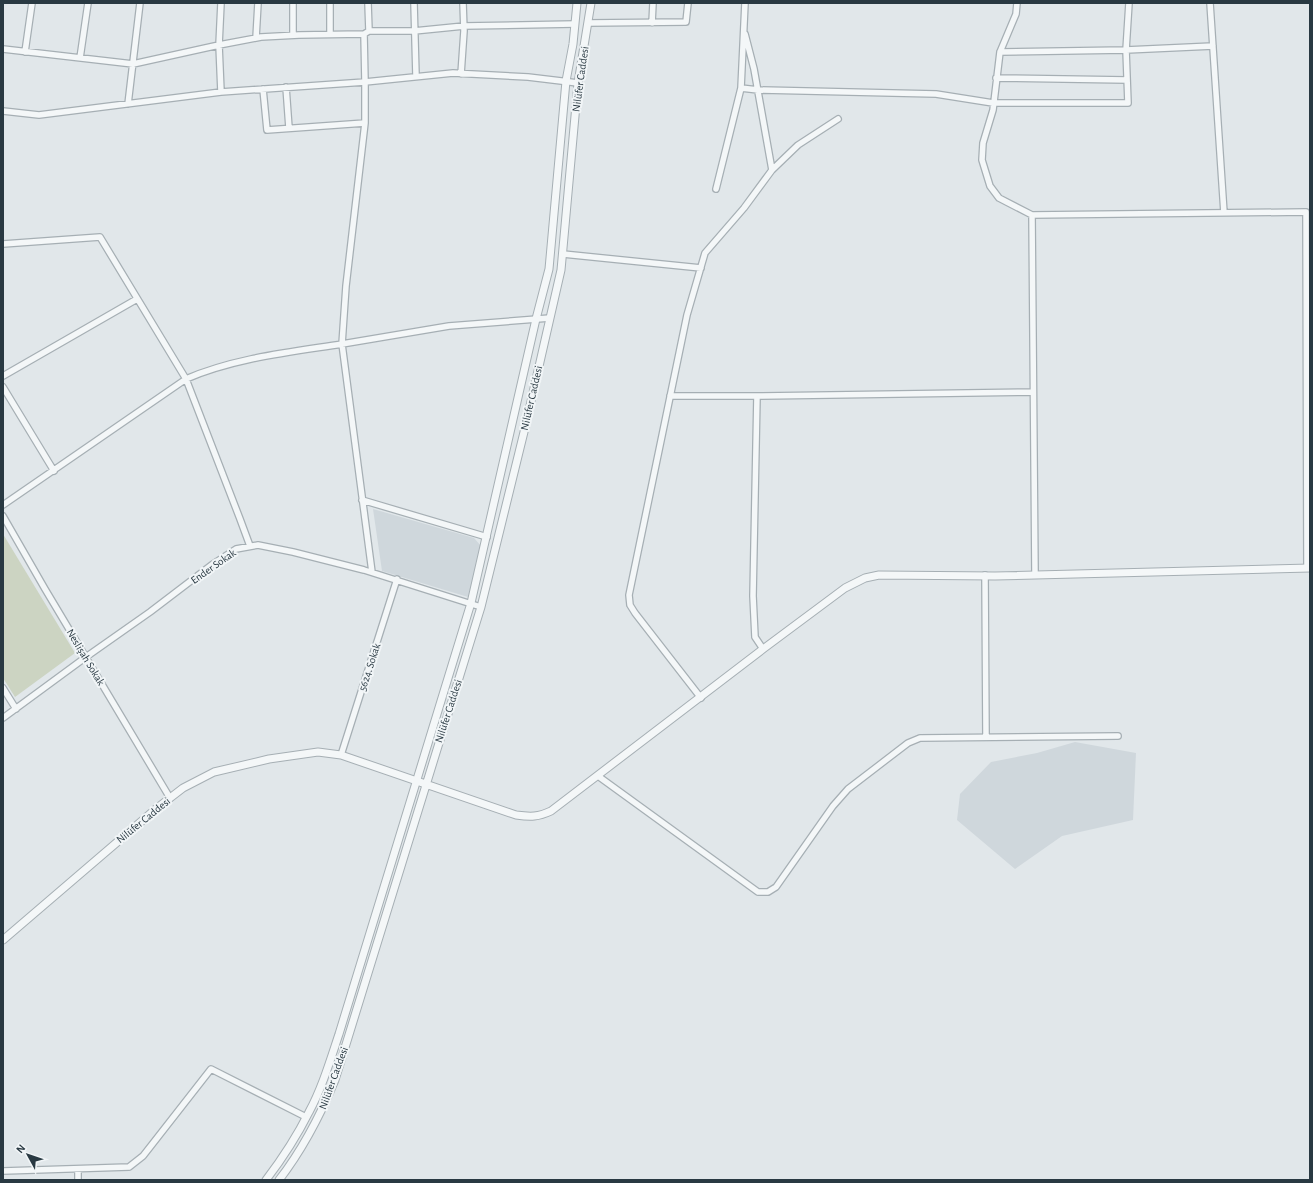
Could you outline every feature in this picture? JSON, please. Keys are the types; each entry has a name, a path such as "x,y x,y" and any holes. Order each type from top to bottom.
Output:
{"street":[{"path":"25,52 32,3"},
{"path":"80,58 88,3"},
{"path":"128,104 140,3"},
{"path":"221,3 219,45 221,92"},
{"path":"256,38 258,3"},
{"path":"293,3 293,35"},
{"path":"330,3 330,34"},
{"path":"368,3 366,32 365,123 346,286 342,344 372,572"},
{"path":"414,3 416,76"},
{"path":"461,74 464,26 463,3"},
{"path":"266,1180 296,1136 323,1081 339,1034 471,603 536,319 549,269 566,81 577,3"},
{"name":"Nilüfer Caddesi","path":"279,1180 307,1139 324,1105 334,1080 482,607 561,270 578,83 591,3"},
{"path":"652,23 654,3"},
{"path":"588,23 686,22 688,3"},
{"path":"716,189 741,88 745,3"},
{"path":"426,784 516,815 540,816 552,811 763,649 845,588 865,578 879,575 985,576 1309,568 1306,212 1032,215 999,198 990,186 982,160 983,143 994,103 1000,52 1016,14 1017,3"},
{"path":"741,88 758,90 936,94 994,103 1128,103 1126,50 1128,3"},
{"path":"1210,3 1224,213"},
{"path":"3,49 133,64 256,38 293,35 414,31 464,26 575,24"},
{"path":"744,28 754,69 772,170"},
{"path":"1000,52 1126,50 1213,46"},
{"path":"3,111 39,115 221,92 365,82 416,76 461,74 528,77 578,83"},
{"path":"996,78 1128,80"},
{"path":"286,87 289,128"},
{"path":"263,89 267,130 365,123"},
{"path":"701,698 635,613 630,605 629,595 687,315 705,253 744,208 772,170 798,145 838,119"},
{"path":"1032,215 1035,574"},
{"path":"3,244 100,237 186,379 250,546"},
{"path":"563,254 701,268"},
{"path":"3,376 137,299"},
{"path":"3,505 186,379 205,371 269,355 449,326 550,318"},
{"path":"3,387 54,471"},
{"path":"670,396 1033,392"},
{"path":"757,396 753,596 755,637 763,649"},
{"path":"362,500 486,537"},
{"name":"Neslişah Sokak","path":"3,516 170,798"},
{"name":"Ender Sokak","path":"3,718 150,612 212,564 236,549 258,545 293,552 372,572 482,607"},
{"path":"985,576 986,737"},
{"name":"5624. Sokak","path":"341,755 396,580"},
{"path":"3,688 16,709"},
{"path":"598,776 758,892 768,892 776,887 834,806 848,789 908,743 920,738 1118,736"},
{"name":"Nilüfer Caddesi","path":"3,940 157,808 183,788 214,772 269,759 318,752 341,755 426,784"},
{"path":"3,1171 129,1167 143,1156 211,1069 306,1117"},
{"path":"78,1169 78,1180"}],"shaded area":[{"path":"373,509 474,538 481,546 468,597 382,571"},
{"path":"1075,742 1136,753 1133,820 1062,836 1015,869 957,820 960,794 991,762 1037,753"}],"green space":[{"path":"3,534 75,653 15,697 3,678"}]}
